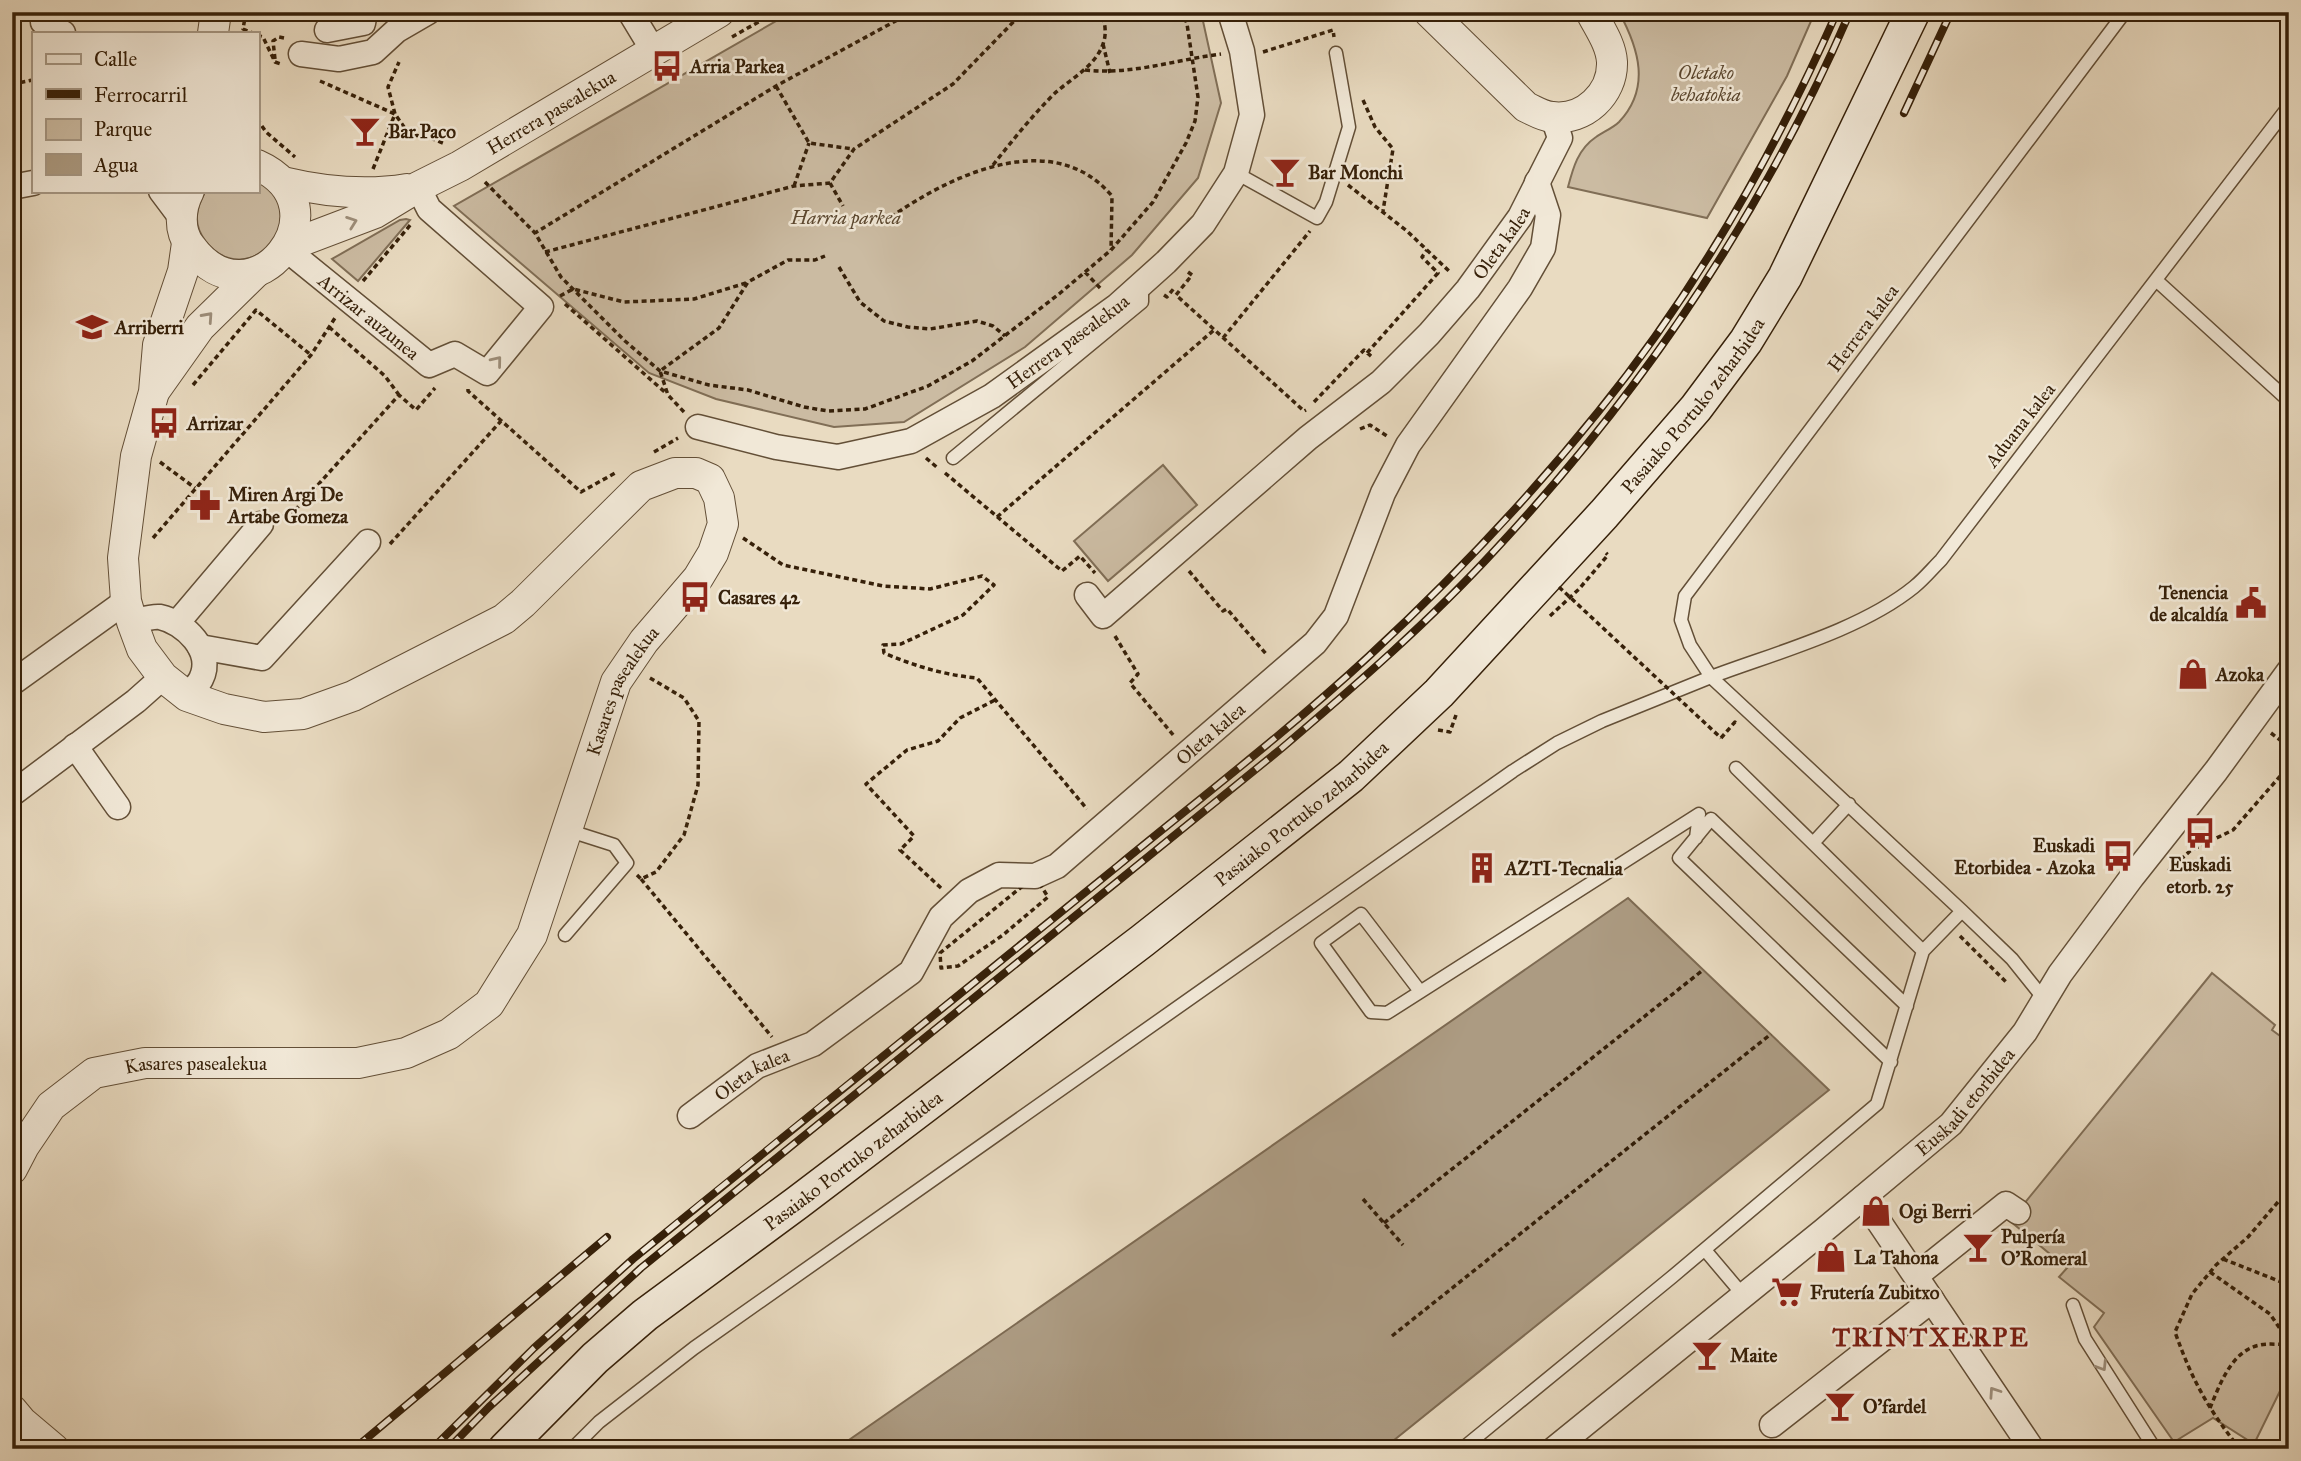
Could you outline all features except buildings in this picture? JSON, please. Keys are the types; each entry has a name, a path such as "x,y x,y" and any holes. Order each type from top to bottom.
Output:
{"main road":[{"name":"Pasaiako Portuko zeharbidea","path":"505,1449 595,1359 645,1314 974,1071 1152,934 1351,776 1439,692 1517,611 1604,514 1696,408 1746,341 1785,276 1913,12"}],"street":[{"path":"44,12 43,22 61,32"},
{"path":"213,32 216,12"},
{"path":"327,30 363,23 365,12"},
{"path":"294,61 339,59 373,52 397,30 428,12"},
{"path":"630,12 653,50"},
{"name":"Herrera pasealekua","path":"287,247 375,213 424,198 460,166 719,12"},
{"name":"Herrera pasealekua","path":"698,427 776,447 838,457 911,441 992,396 1117,306 1203,224 1236,173 1252,115 1242,51 1230,12"},
{"path":"1429,12 1526,107 1553,117 1576,115 1600,98 1608,86 1612,62 1610,50 1591,12"},
{"name":"Oleta kalea","path":"1103,616 1308,438 1381,382 1429,334 1468,289 1520,217 1560,138 1553,117"},
{"path":"162,192 201,261 220,272 241,275 255,272 267,267 287,247 296,218 292,199 267,167"},
{"name":"Herrera pasealekua","path":"267,167 316,190 424,198"},
{"path":"12,187 32,183"},
{"name":"Oleta kalea","path":"690,1116 757,1066 813,1044 911,972 941,917 969,891 999,875 1035,876 1057,866 1315,643 1336,616 1383,493 1408,445 1520,288 1543,248 1548,215 1537,183"},
{"path":"189,192 182,207 185,231 183,271 158,345 154,392 136,456 123,558 129,612 142,649 163,677 187,696 224,709 264,717 303,714 353,696 504,619 641,486 675,473 696,473 710,479 719,498 723,524"},
{"name":"Arrizar auzunea","path":"287,247 429,365 455,354 463,373 487,373 541,307 424,198"},
{"path":"154,392 200,327 255,272"},
{"path":"178,622 261,524"},
{"name":"Kasares pasealekua","path":"12,1169 51,1106 94,1073 145,1063 358,1063 406,1053 449,1034 489,1004 532,935 616,682 644,641 698,578 713,553 723,524"},
{"path":"200,648 262,658 368,542"},
{"path":"1087,595 1103,616"},
{"path":"12,683 129,612 178,622 191,634 200,648 204,662 202,678 187,696"},
{"name":"Euskadi etorbidea","path":"1554,1449 1951,1124 2025,1032 2044,999 2132,877 2216,771 2289,671"},
{"path":"12,794 163,677"},
{"path":"75,746 118,807"},
{"path":"1863,1198 2032,1449"},
{"path":"1916,1276 2007,1204 2018,1212"},
{"path":"1772,1425 1932,1300"},
{"path":"12,1410 54,1449"}],"lane":[{"name":"Herrera kalea","path":"2044,999 2012,959 1711,677 1690,645 1681,620 1685,596 2125,12"},
{"path":"1236,173 1317,218 1326,202 1349,127 1336,52"},
{"name":"Aduana kalea","path":"572,1449 609,1414 694,1349 1513,771 1557,743 1601,721 1832,632 1884,607 1915,586 1941,560 2289,106"},
{"path":"2156,279 2289,401"},
{"path":"953,458 1142,302 1142,284"},
{"path":"1735,768 1923,951"},
{"path":"1814,842 1849,804"},
{"path":"1419,990 1361,914 1321,943 1371,1012 1387,1013 1419,990 1699,814 1696,838"},
{"path":"1891,1062 1679,858 1711,819 1908,1006"},
{"path":"565,935 627,863 614,845 567,830"},
{"path":"1462,1449 1705,1250 1877,1104 1923,951 1962,911"},
{"path":"1705,1250 1743,1295"},
{"path":"2073,1304 2085,1339 2155,1449"}],"path":[{"path":"246,12 243,29 250,32"},
{"path":"535,233 776,86 912,12"},
{"path":"830,183 854,149 953,84 1023,12"},
{"path":"1101,12 1105,22 1103,44 1110,73"},
{"path":"482,179 535,233 554,269 660,371 709,385 748,390 804,407 828,411 865,410 928,386 972,361 1111,250 1153,202 1186,143 1195,121 1198,97 1183,12"},
{"path":"1261,53 1317,35"},
{"path":"259,36 263,37 275,62"},
{"path":"273,41 275,62"},
{"path":"993,166 1018,133 1052,96 1085,70 1103,44"},
{"path":"401,55 388,88 395,114 413,135 428,137 448,145"},
{"path":"1085,70 1126,72 1192,58"},
{"path":"275,62 294,61"},
{"path":"311,77 395,114"},
{"path":"12,84 32,80"},
{"path":"776,86 809,143 794,186"},
{"path":"379,154 395,114"},
{"path":"1375,127 1393,149 1383,211"},
{"path":"809,143 854,149"},
{"path":"891,217 924,194 958,178 993,166 1048,161 1089,174 1112,196 1114,218 1111,250"},
{"path":"1335,176 1383,211 1468,289"},
{"path":"545,252 794,186 830,183"},
{"path":"830,183 843,206"},
{"path":"146,546 311,355 348,299 413,221 424,198"},
{"path":"1223,338 1306,237 1317,218"},
{"path":"1188,272 1192,275 1176,295 1304,411 1366,351 1438,273 1422,257 1427,250"},
{"path":"573,289 624,302 694,299 748,282 789,260 815,260 825,256"},
{"path":"839,267 860,302 884,321 930,329 977,321 993,326 1005,336"},
{"path":"660,371 719,328 748,282"},
{"path":"558,298 668,395 698,427"},
{"path":"187,391 256,310 311,355"},
{"path":"329,327 385,376 399,395 416,410 439,384"},
{"path":"997,517 1214,330"},
{"path":"660,371 668,395"},
{"path":"463,373 468,391"},
{"path":"463,373 468,391 581,492"},
{"path":"261,524 274,508 288,518 399,395"},
{"path":"368,542 385,550 501,421"},
{"path":"1349,434 1370,425 1408,445"},
{"path":"922,455 1062,571 1080,556 1101,580 1087,595"},
{"path":"136,456 157,459 195,488"},
{"path":"723,524 783,565 883,586 930,589 982,576 994,585 963,615 901,644 883,645 884,653 913,666 952,676 977,678 1101,827"},
{"path":"1175,555 1223,611 1227,609 1282,673"},
{"path":"1559,587 1721,738 1735,722 1744,731"},
{"path":"1103,616 1138,674 1130,683 1188,753"},
{"path":"627,665 684,698 699,721 698,785 684,835 656,872 641,879"},
{"path":"945,892 900,850 914,836 866,784 907,750 938,741 960,718 995,700"},
{"path":"1436,729 1450,732 1457,714"},
{"path":"2132,877 2152,885 2190,851 2233,830 2289,766"},
{"path":"627,863 787,1054"},
{"path":"1035,876 940,953 941,968 958,965 1003,934 1048,897"},
{"path":"1949,925 2011,987"},
{"path":"1384,1223 1703,970"},
{"path":"1392,1336 1771,1034"},
{"path":"1363,1199 1403,1245"},
{"path":"2240,1449 2210,1408 2192,1377 2175,1332 2192,1294 2278,1202"},
{"path":"2222,1259 2289,1285"},
{"path":"2210,1272 2270,1314 2289,1343 2260,1345 2242,1351 2222,1380 2210,1408"},
{"path":"2194,1449 2205,1444 2221,1449"}],"green space":[{"name":"Harria parkea","path":"792,12 1201,12 1221,103 1198,178 1132,255 1025,347 904,422 834,427 716,399 649,373 454,206"},
{"name":"Oletako behatokia","path":"1619,12 1815,12 1787,76 1707,218 1568,187 1574,166 1585,147 1619,122 1635,96 1638,82 1636,54"},
{"path":"259,181 274,195 281,212 279,229 270,244 257,255 240,259 223,256 206,242 199,230 197,211 205,192 259,192"},
{"path":"400,220 410,220 358,281 332,259"},
{"path":"1163,465 1197,505 1108,581 1074,541"},
{"path":"2212,973 2275,1025 2272,1030 2289,1040 2289,1391 2281,1389 2254,1444 2213,1418 2174,1442 2094,1327 2104,1313 2059,1277 2067,1268 2010,1221"}],"water":[{"path":"1628,898 1829,1090 1383,1449 836,1449"}],"railway":[{"path":"432,1449 534,1348 633,1259 1277,736 1369,656 1430,598 1571,444 1634,366 1668,318 1731,220 1760,169 1837,12"},
{"path":"448,1449 489,1407 641,1268 1282,748 1392,652 1471,576 1550,489 1601,426 1696,296 1779,158 1850,12"},
{"path":"1904,113 1951,12"},
{"path":"354,1449 607,1237"}],"place":[{"name":"Arria Parkea","path":"667,66"},
{"name":"Bar Paco","path":"365,131"},
{"name":"Bar Monchi","path":"1285,172"},
{"name":"Arriberri","path":"92,327"},
{"name":"Arrizar","path":"164,423"},
{"name":"Miren Argi De Artabe Gomeza","path":"205,505"},
{"name":"Casares 42","path":"695,597"},
{"name":"Tenencia de alcaldía","path":"2251,603"},
{"name":"Azoka","path":"2193,674"},
{"name":"Euskadi etorb. 25","path":"2200,833"},
{"name":"Euskadi Etorbidea - Azoka","path":"2118,856"},
{"name":"AZTI-Tecnalia","path":"1482,868"},
{"name":"Ogi Berri","path":"1876,1211"},
{"name":"Pulpería O'Romeral","path":"1978,1247"},
{"name":"La Tahona","path":"1831,1257"},
{"name":"Frutería Zubitxo","path":"1787,1292"},
{"name":"Maite","path":"1707,1355"},
{"name":"O'fardel","path":"1840,1406"}],"district":[{"name":"TRINTXERPE","path":"1931,1337"}]}
